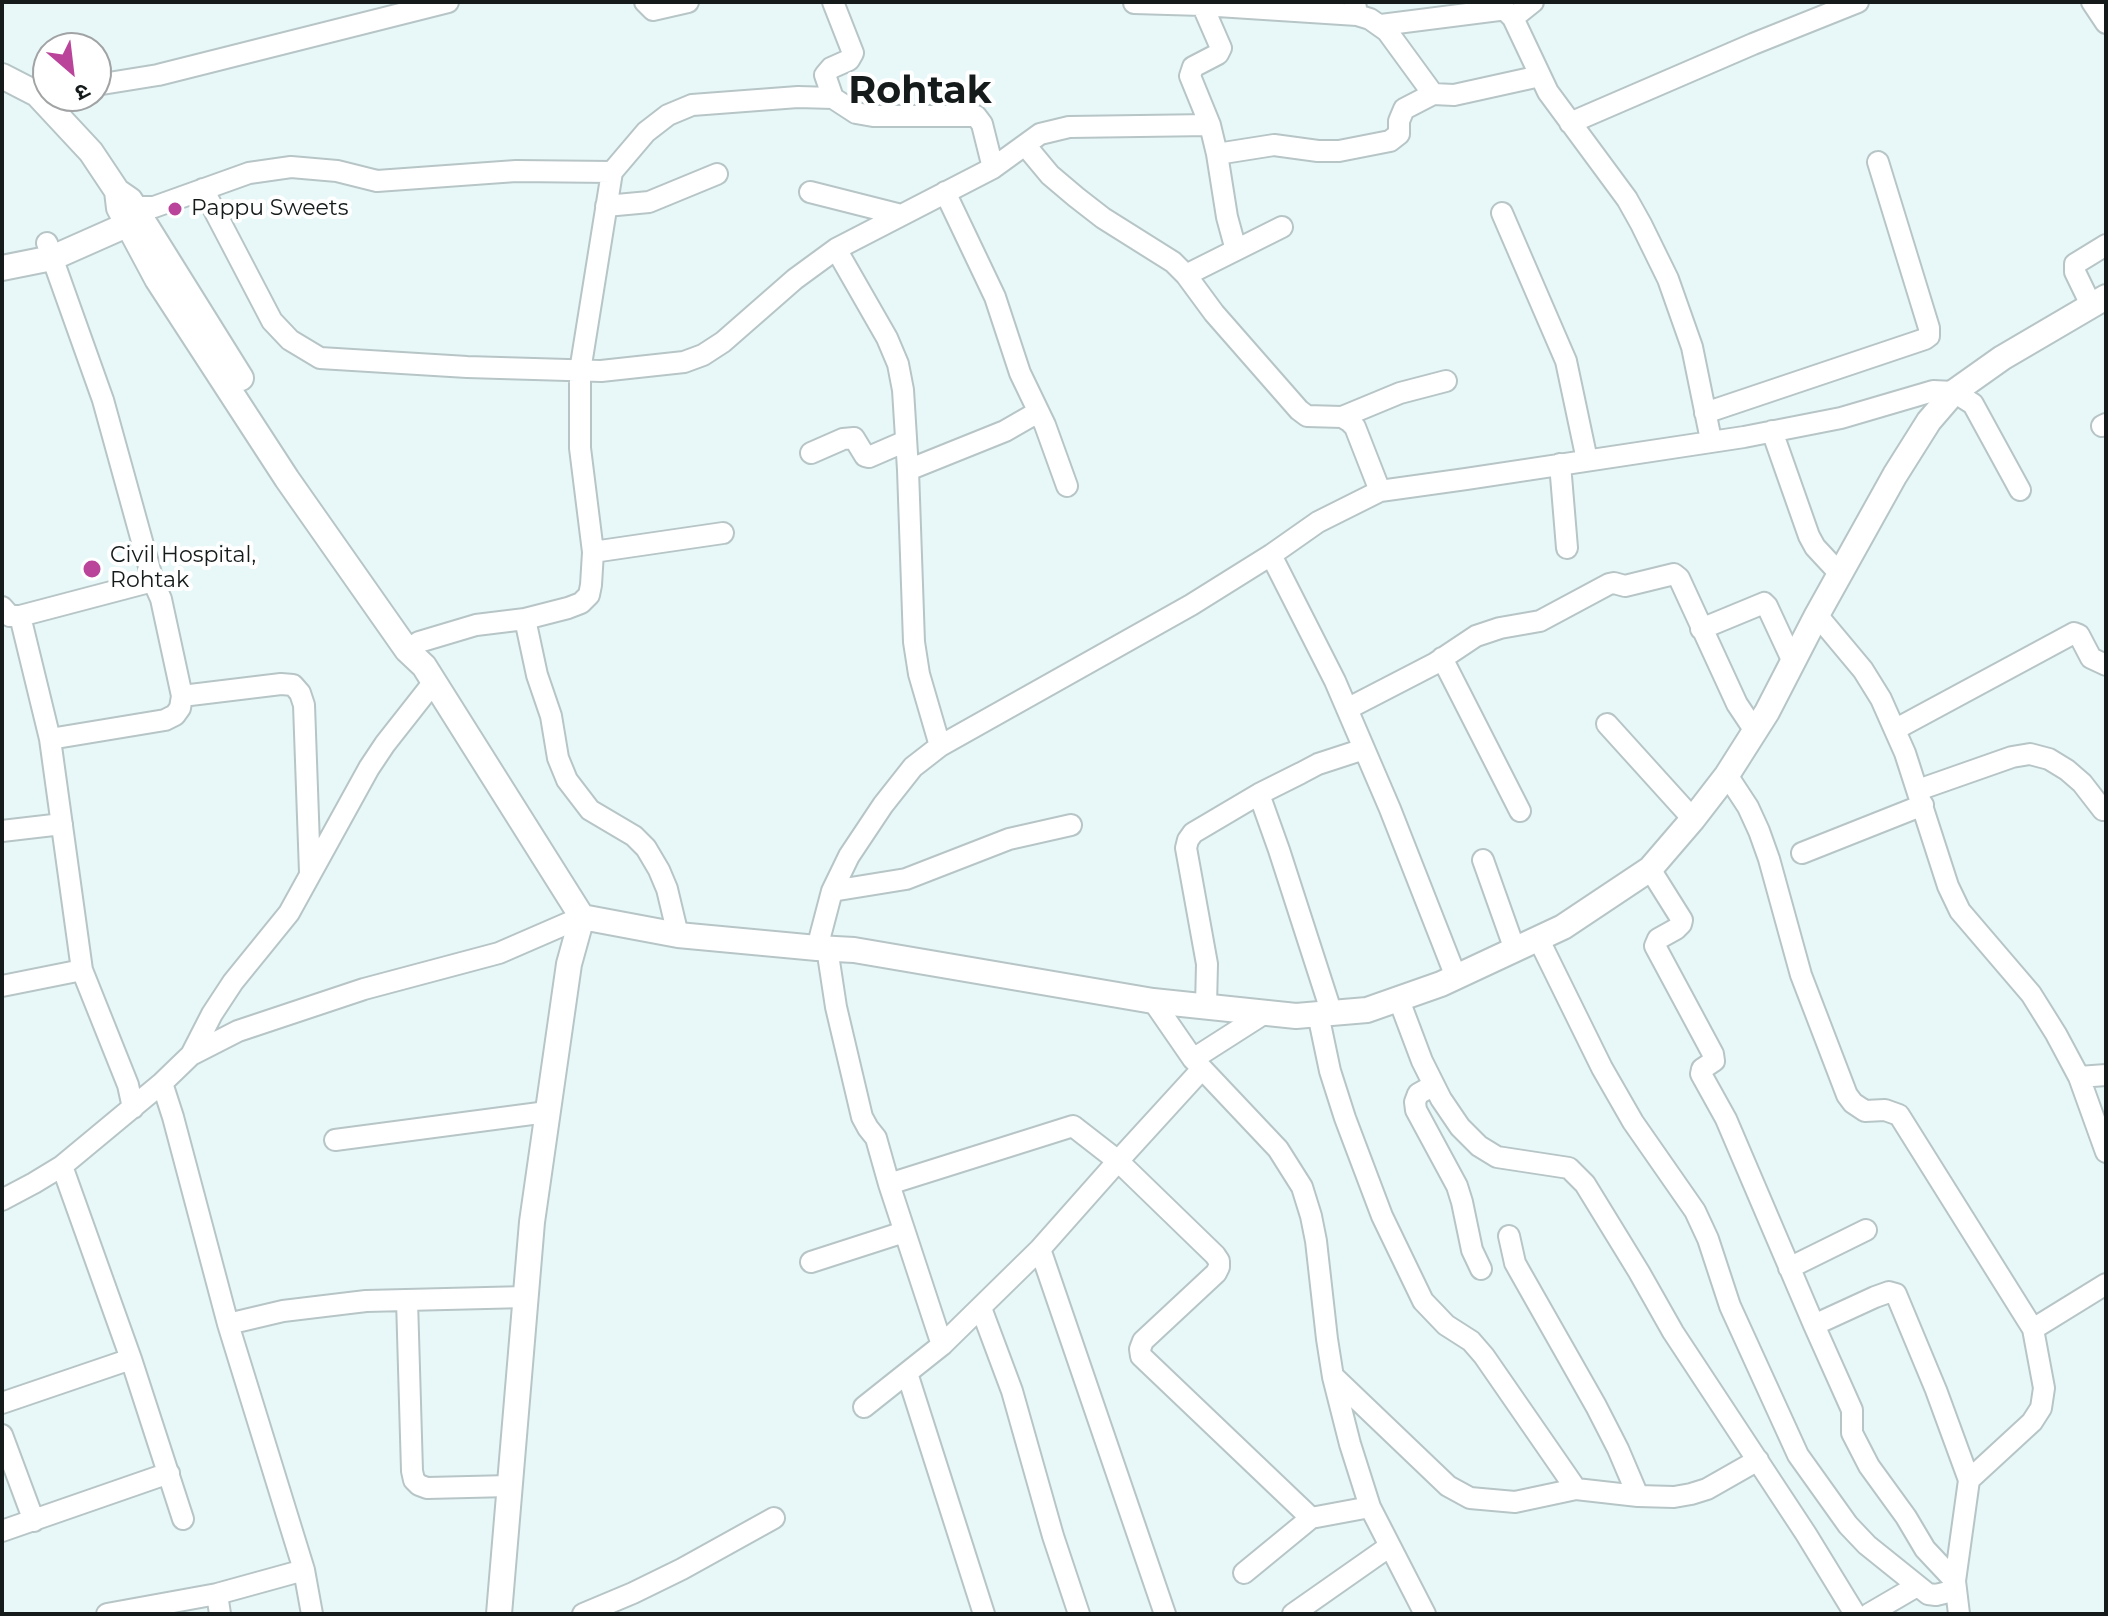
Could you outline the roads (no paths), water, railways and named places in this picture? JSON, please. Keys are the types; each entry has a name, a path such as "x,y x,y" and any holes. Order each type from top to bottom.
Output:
{"street":[{"path":"112,82 158,75 448,2"},
{"path":"645,2 653,10 688,2"},
{"path":"833,2 853,53 849,60 831,68 825,75 833,98"},
{"path":"1513,18 1533,2"},
{"path":"1570,123 1858,2"},
{"path":"2092,2 2106,23"},
{"path":"1134,3 1356,9 1381,25 1433,94"},
{"path":"1201,3 1221,48 1218,54 1190,71 1210,125 1236,250"},
{"path":"1381,25 1499,10 1505,10 1513,18 1548,92 1627,199 1668,279 1692,347 1711,440"},
{"path":"2,76 32,88"},
{"path":"1217,154 1274,145 1339,151 1390,141 1399,134 1399,121 1404,109 1433,94 1454,95 1540,76"},
{"path":"191,1055 233,982 289,913 385,744 421,660 476,625 525,619 568,608 581,603 589,595 593,552 580,448 580,371 612,172 646,132 668,115 692,105 798,97 833,98 856,113 873,116 976,116 982,124 993,168"},
{"path":"58,112 133,210 582,917 569,964 532,1222 499,1614"},
{"path":"203,189 272,321 290,340 320,358 601,371 684,362 703,355 836,249 993,168 1040,134 1069,127 1210,125"},
{"path":"1025,145 1050,175 1076,197 1103,218 1173,262 1299,410 1315,418 1329,415 1342,417 1355,427 1380,491"},
{"path":"1705,413 1929,336 1878,162"},
{"path":"2,268 50,250 133,210 249,173 291,167 337,171 377,181 516,171 612,172"},
{"path":"606,206 649,202 717,174"},
{"path":"810,192 901,215"},
{"path":"945,192 995,297 1020,373 1067,486"},
{"path":"1502,213 1566,361 1587,460"},
{"path":"1186,275 1282,227"},
{"path":"2,1200 62,1166 191,1055 238,1031 364,989 499,953 582,917 678,935 854,950 1153,1001 1296,1016 1367,1010 1456,977 1563,927 1650,869 1727,775 1767,712 1817,615 1895,475 1929,421 1954,392 2002,358 2101,301 2075,272 2075,264 2106,245"},
{"path":"2,256 34,248 50,250"},
{"path":"836,249 887,338 898,364 903,390 908,470 914,642 919,674 940,746"},
{"path":"50,250 103,400 153,581 161,599 182,696 180,708 165,720 50,739"},
{"path":"1342,417 1400,393 1446,381"},
{"path":"942,1345 876,1138 862,1117 822,948 832,891 849,856 913,767 940,746 1191,605 1318,522 1380,491 1772,431 1841,418 1933,391 1954,392 1973,404 2020,490"},
{"path":"908,470 1005,431 1038,412"},
{"path":"1772,431 1809,536 1841,575"},
{"path":"811,453 843,439 854,438 865,456 869,457 906,441"},
{"path":"1560,464 1567,548"},
{"path":"593,552 723,533"},
{"path":"1271,555 1335,681 1390,809 1456,977"},
{"path":"1347,709 1442,658 1476,636 1540,621 1609,584 1625,586 1674,574 1679,578 1737,704 1755,731"},
{"path":"133,1108 128,1085 82,970 50,739 11,612 153,581"},
{"path":"1701,629 1764,603 1793,662"},
{"path":"1817,615 1863,670 1881,699 1896,729 1948,886 1960,911 2031,994 2079,1077 2106,1152"},
{"path":"525,619 537,675 551,716 558,758 567,780 590,810 634,836 646,848 667,889 678,935"},
{"path":"1896,729 2074,633 2079,635 2091,658 2106,665"},
{"path":"1442,658 1520,811"},
{"path":"182,696 281,684 293,685 300,693 304,705 310,873"},
{"path":"1607,724 1693,819"},
{"path":"1206,1006 1207,964 1186,848 1188,840 1193,833 1259,794 1318,764 1364,749"},
{"path":"1802,853 2012,757 2030,754 2049,759 2067,770 2082,783 2103,810"},
{"path":"1727,775 1759,831 1801,975 1847,1095 1865,1111 1885,1110 1899,1115 2033,1329 2044,1388 2041,1408 2032,1422 1969,1480"},
{"path":"1259,794 1325,1014 1330,1071 1382,1216 1423,1301 1440,1320 1471,1341 1484,1356 1576,1489"},
{"path":"2,831 62,824"},
{"path":"832,891 906,879 1009,839 1071,825"},
{"path":"1483,860 1515,950"},
{"path":"1650,869 1682,920 1676,929 1658,939 1655,946 1713,1054 1714,1061 1702,1069 1701,1074 1726,1119 1852,1410 1851,1430 1869,1466 1925,1549 1955,1586"},
{"path":"1538,938 1602,1068 1633,1122 1695,1211 1708,1239 1730,1306 1798,1455 1848,1525 1867,1545 1928,1594 1936,1595 1955,1586"},
{"path":"2,986 82,970"},
{"path":"1399,1000 1434,1085 1460,1127 1479,1146 1497,1157 1557,1165 1569,1168 1578,1176 1673,1332 1855,1614"},
{"path":"1153,1001 1198,1064 1278,1149 1302,1187 1316,1241 1333,1377 1350,1444 1370,1507 1425,1614"},
{"path":"864,1407 942,1345 981,1308 1040,1249 1198,1064 1265,1013"},
{"path":"2079,1077 2106,1075"},
{"path":"162,1083 228,1324 304,1570 312,1614"},
{"path":"1434,1085 1418,1094 1416,1110 1457,1186 1472,1250 1481,1269"},
{"path":"335,1140 547,1112"},
{"path":"889,1184 1073,1126 1118,1161 1219,1261 1216,1273 1143,1341 1141,1356 1311,1518"},
{"path":"62,1166 131,1359 183,1519"},
{"path":"1789,1268 1866,1230"},
{"path":"811,1262 904,1232"},
{"path":"1509,1236 1515,1263 1596,1406 1638,1496"},
{"path":"1040,1249 1165,1614"},
{"path":"2033,1329 2106,1284"},
{"path":"1814,1325 1875,1297 1889,1292 1896,1294 1969,1480 1955,1586 1959,1614"},
{"path":"228,1324 283,1311 366,1301 526,1297"},
{"path":"407,1300 414,1480 427,1488 510,1486"},
{"path":"981,1308 1012,1391 1053,1536 1079,1614"},
{"path":"2,1403 131,1359"},
{"path":"907,1373 984,1614"},
{"path":"1333,1377 1448,1486 1470,1498 1515,1502 1576,1489 1674,1497 1707,1489 1758,1460"},
{"path":"2,1435 34,1521"},
{"path":"2,1531 169,1473"},
{"path":"1244,1573 1311,1518 1370,1507"},
{"path":"583,1614 682,1569 774,1518"},
{"path":"1293,1614 1390,1546"},
{"path":"107,1614 218,1604 304,1570"},
{"path":"1869,1614 1917,1586"}],"place":[{"name":"Pappu Sweets","path":"175,209"},
{"name":"Civil Hospital, Rohtak","path":"92,569"}],"district":[{"name":"Rohtak","path":"920,92"}]}
